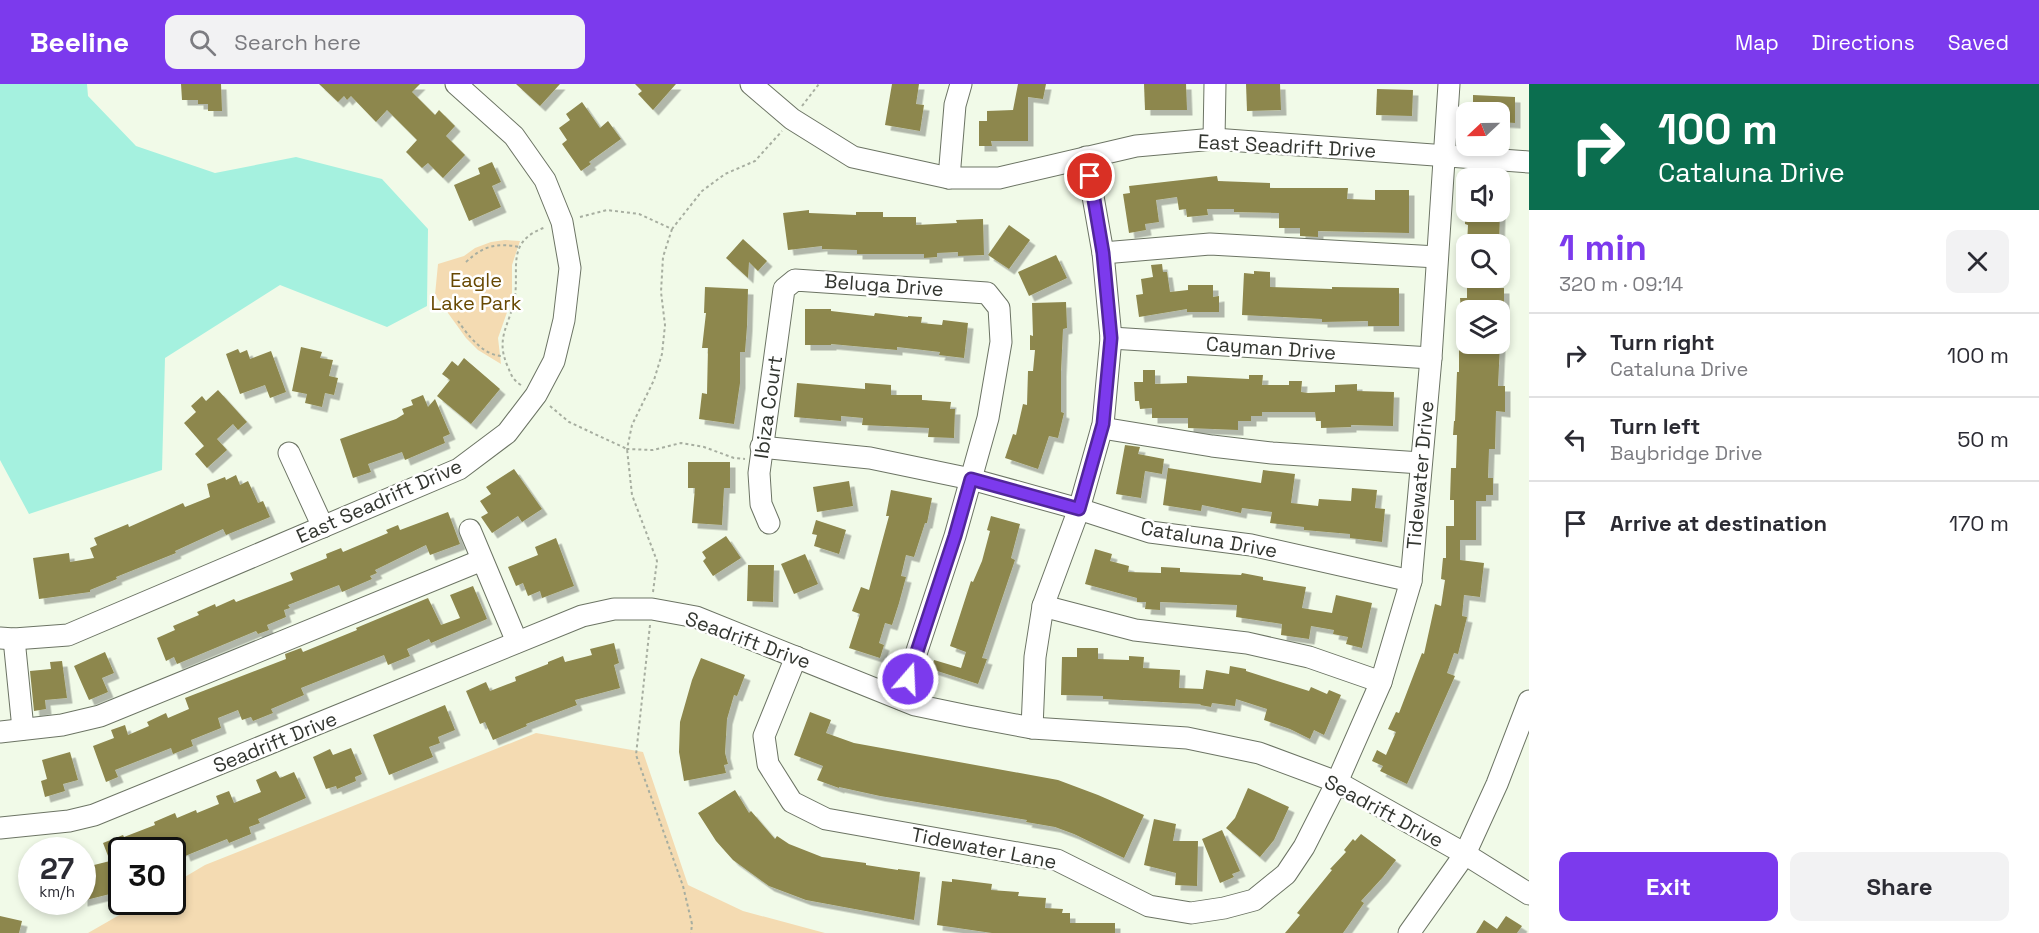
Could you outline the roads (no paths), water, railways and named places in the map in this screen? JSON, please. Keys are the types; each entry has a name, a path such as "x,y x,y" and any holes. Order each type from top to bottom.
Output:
{"street":[{"name":"East Seadrift Drive","path":"7,639 68,635 459,468 507,433 536,395 554,361 564,320 570,268 562,222 545,180 514,136 456,84"},
{"name":"East Seadrift Drive","path":"751,84 792,119 853,157 949,178 999,178 1136,146 1214,139 1529,162"},
{"path":"949,178 956,105 961,84"},
{"path":"1214,139 1215,84"},
{"name":"Tidewater Drive","path":"1337,782 1382,682 1411,580 1431,358 1449,84"},
{"path":"1032,728 1035,657 1043,606 1079,509 1102,428 1111,338 1103,253 1086,157"},
{"path":"1103,253 1210,244 1437,257"},
{"name":"Beluga Drive","path":"784,289 795,280 987,293 999,308 1001,342 988,418 971,479"},
{"name":"Ibiza Court","path":"769,523 761,504 761,453 784,289"},
{"name":"Cayman Drive","path":"1111,338 1431,358"},
{"path":"1102,428 1262,452 1421,463"},
{"path":"289,453 322,526"},
{"name":"Cataluna Drive","path":"761,453 870,458 971,479 1079,509 1150,532 1251,545 1411,580"},
{"path":"901,699 955,536 971,479"},
{"path":"470,530 518,642"},
{"path":"0,732 62,725 100,716 482,560"},
{"path":"1043,606 1135,630 1247,643 1288,652 1382,682"},
{"name":"Seadrift Drive","path":"0,828 69,821 94,815 582,616 614,609 652,609 696,617 915,705 1032,728 1187,738 1260,753 1337,782 1465,854 1529,894"},
{"path":"7,639 23,729"},
{"name":"Tidewater Lane","path":"796,657 764,736 768,764 792,802 826,819 1057,860 1149,906 1191,913 1254,900 1286,874 1304,847 1337,782"},
{"path":"1409,933 1465,854 1497,784 1529,701"}],"water":[{"path":"0,84 87,84 88,96 136,146 215,173 296,157 382,179 428,229 427,306 387,327 280,285 165,358 162,470 29,514 0,460"}],"park label":[{"name":"Eagle Lake Park","path":"476,292"}]}
